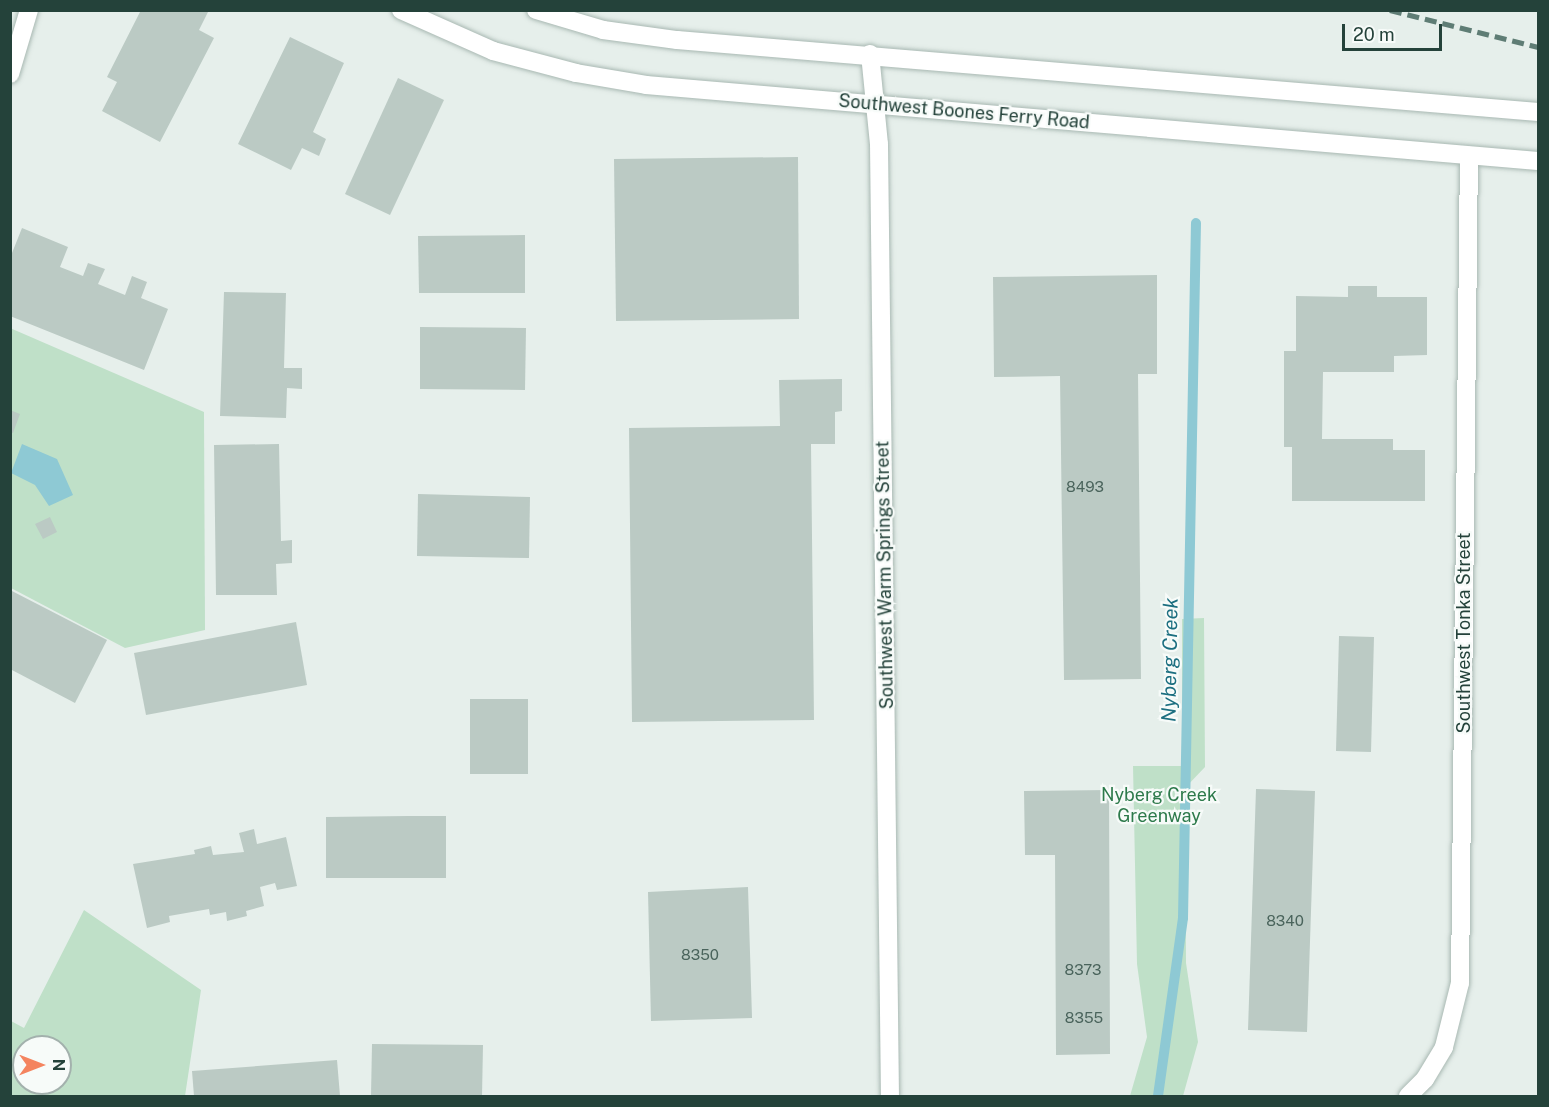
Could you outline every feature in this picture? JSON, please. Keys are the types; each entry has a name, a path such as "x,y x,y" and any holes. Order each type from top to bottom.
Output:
{"main road":[{"path":"10,74 29,10"},
{"name":"Southwest Boones Ferry Road","path":"401,10 492,51 576,73 646,85 874,102 1539,161"},
{"path":"537,10 603,30 677,40 870,54 1539,112"},
{"name":"Southwest Warm Springs Street","path":"870,54 879,144 890,1096"},
{"name":"Southwest Tonka Street","path":"1408,1096 1425,1079 1444,1047 1460,983 1469,156"}],"green space":[{"path":"10,328 204,412 205,630 125,648 11,588"},
{"name":"Nyberg Creek Greenway","path":"1204,618 1205,767 1185,788 1186,963 1198,1042 1183,1096 1130,1096 1147,1037 1137,964 1133,766 1182,766 1182,619"},
{"path":"84,910 201,990 185,1096 11,1096 11,1021 24,1028"}],"water":[{"path":"22,444 57,459 73,495 49,506 35,485 11,473"}],"building":[{"path":"141,10 209,10 199,30 214,38 160,142 102,111 117,82 107,77"},
{"path":"290,37 344,63 313,132 326,139 319,156 302,148 291,170 238,144"},
{"path":"398,78 444,100 390,215 345,194"},
{"path":"798,157 799,319 616,321 614,159"},
{"path":"22,228 68,247 60,267 83,276 88,263 105,269 98,284 125,295 132,276 147,282 141,298 168,309 144,370 10,316 10,258"},
{"path":"525,235 525,293 419,293 418,236"},
{"path":"1157,275 1157,374 1138,374 1141,679 1064,680 1060,376 994,377 993,277"},
{"path":"1348,286 1377,286 1377,297 1427,297 1427,355 1394,356 1394,372 1323,372 1322,439 1393,439 1393,450 1425,450 1425,501 1292,501 1292,447 1284,447 1284,351 1296,351 1296,296 1348,297"},
{"path":"224,292 286,293 284,368 302,368 302,389 287,388 286,418 220,416"},
{"path":"420,327 526,328 525,390 420,389"},
{"path":"842,379 842,411 835,412 835,444 811,444 814,720 632,722 629,428 780,426 779,380"},
{"path":"10,410 20,414 13,433 10,432"},
{"path":"279,444 281,541 292,540 292,563 276,564 277,595 216,595 214,445"},
{"path":"418,494 530,497 529,558 417,556"},
{"path":"50,517 57,532 43,539 35,524"},
{"path":"10,590 107,640 75,703 10,669"},
{"path":"296,622 307,685 146,715 134,653"},
{"path":"1339,636 1374,637 1371,752 1336,751"},
{"path":"470,699 528,699 528,774 470,774"},
{"path":"1256,789 1315,791 1307,1032 1248,1030"},
{"path":"1109,790 1110,1054 1056,1055 1055,855 1025,855 1024,791"},
{"path":"446,816 446,878 326,878 326,817"},
{"path":"254,829 257,844 286,837 297,886 277,890 275,883 260,887 264,906 246,911 247,916 227,921 226,912 210,915 209,909 169,916 170,922 147,928 133,864 195,854 194,850 211,846 213,855 244,852 239,833"},
{"path":"748,887 752,1018 651,1021 648,892"},
{"path":"372,1044 483,1045 482,1096 371,1096"},
{"path":"337,1060 340,1096 194,1096 192,1071"}],"waterway":[{"name":"Nyberg Creek","path":"1158,1096 1183,918 1196,223"}],"railway":[{"path":"1390,10 1538,47"}]}
